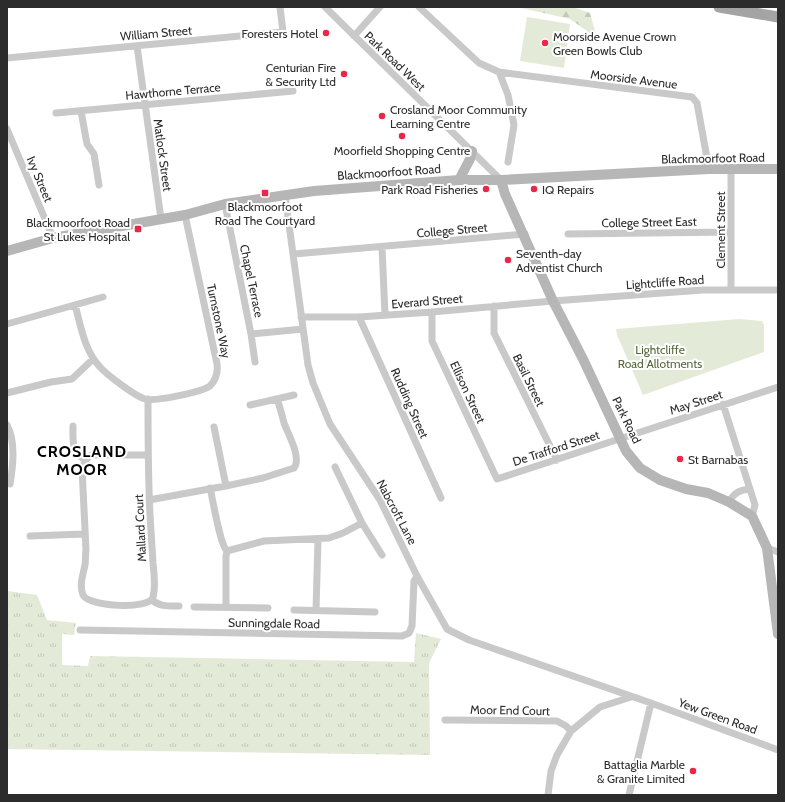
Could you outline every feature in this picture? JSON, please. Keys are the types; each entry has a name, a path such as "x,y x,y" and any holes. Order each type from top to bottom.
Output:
{"main road":[{"path":"719,7 778,17"}],"street":[{"name":"William Street","path":"7,58 283,32 280,7"},
{"name":"Park Road West","path":"325,7 501,180"},
{"path":"354,36 380,7"},
{"name":"Moorside Avenue","path":"419,7 479,63 499,72 692,97 697,103 709,170"},
{"name":"Matlock Street","path":"137,46 161,219"},
{"path":"499,72 508,95 514,125 508,162"},
{"name":"Hawthorne Terrace","path":"56,113 293,91"},
{"path":"81,111 86,144 94,154 99,185"},
{"name":"Ivy Street","path":"7,129 53,238"},
{"path":"459,180 470,159 472,151"},
{"name":"Blackmoorfoot Road","path":"7,251 53,238 185,215 225,204 314,191 459,180 501,180 709,170 778,170"},
{"name":"Clement Street","path":"731,170 731,290"},
{"name":"Park Road","path":"501,180 505,194 553,301 626,451 640,468 660,480 686,489 708,493 729,502 752,516"},
{"name":"Nabcroft Lane","path":"285,195 294,254 301,317 313,383 330,424 380,500 417,576 447,629 469,640 651,703"},
{"name":"Chapel Terrace","path":"225,204 252,334 256,362"},
{"name":"Turnstone Way","path":"148,399 203,390 212,384 217,372 217,364 185,215"},
{"name":"College Street East","path":"568,234 731,232"},
{"name":"College Street","path":"294,254 524,234"},
{"path":"382,247 385,315"},
{"name":"Lightcliffe Road","path":"553,301 731,290 778,290"},
{"path":"7,324 103,297"},
{"name":"Everard Street","path":"301,317 359,317 553,301"},
{"path":"75,305 86,345 93,359 106,373 140,397 148,399"},
{"name":"Basil Street","path":"494,306 494,332 557,460"},
{"name":"Ellison Street","path":"432,312 432,342 497,479"},
{"name":"Rudding Street","path":"359,317 441,498"},
{"path":"252,334 303,329"},
{"path":"7,394 51,382 72,379 93,359"},
{"name":"May Street","path":"621,438 778,387"},
{"path":"250,405 294,395"},
{"name":"Mallard Court","path":"148,399 149,500 154,583 152,600"},
{"path":"149,500 263,478 294,468 296,465 294,446 284,423 277,399"},
{"path":"723,404 755,505 752,516 767,548 777,629"},
{"path":"7,425 13,448 13,464 10,484"},
{"path":"73,426 74,447 79,456 85,460"},
{"path":"214,427 226,486"},
{"name":"De Trafford Street","path":"497,479 621,438"},
{"path":"148,455 92,455 85,460 82,468 85,564 81,586 85,598 91,602 125,605 145,604 152,600 163,606 179,606"},
{"path":"335,467 362,523 382,555"},
{"path":"210,488 224,549 227,551 226,607"},
{"path":"729,502 733,495 740,490 750,489"},
{"path":"227,551 264,542 284,540 318,540 329,538 343,533 362,523"},
{"path":"30,536 84,534"},
{"path":"316,610 318,540"},
{"path":"767,548 778,552"},
{"name":"Sunningdale Road","path":"80,630 402,636 409,633 412,626 414,581 417,576"},
{"path":"194,607 268,608"},
{"path":"294,610 375,612"},
{"path":"548,795 551,771 557,756 571,731 600,707 631,697"},
{"path":"629,795 651,703"},
{"name":"Yew Green Road","path":"651,703 778,750"},
{"name":"Moor End Court","path":"445,720 557,721 571,731"}],"green space":[{"path":"517,7 573,7 590,13 597,38 570,19"},
{"name":"Moorside Avenue Crown Green Bowls Club","path":"527,17 570,24 564,68 520,61"},
{"name":"Lightcliffe Road Allotments","path":"739,319 762,321 764,325 764,352 643,395 617,335 616,329"},
{"path":"7,591 37,595 47,620 76,623 74,635 62,634 62,665 88,666 90,656 414,662 416,633 441,639 429,663 430,755 7,749"}],"place":[{"name":"Foresters Hotel","path":"326,33"},
{"name":"Moorside Avenue Crown Green Bowls Club","path":"545,43"},
{"name":"Centurian Fire & Security Ltd","path":"344,74"},
{"name":"Crosland Moor Community Learning Centre","path":"382,116"},
{"name":"Moorfield Shopping Centre","path":"402,136"},
{"name":"Park Road Fisheries","path":"486,189"},
{"name":"IQ Repairs","path":"534,189"},
{"name":"Blackmoorfoot Road The Courtyard","path":"265,193"},
{"name":"Blackmoorfoot Road St Lukes Hospital","path":"138,229"},
{"name":"Seventh-day Adventist Church","path":"508,260"},
{"name":"St Barnabas","path":"680,459"},
{"name":"Battaglia Marble & Granite Limited","path":"693,771"}],"district":[{"name":"CROSLAND MOOR","path":"82,460"}]}
